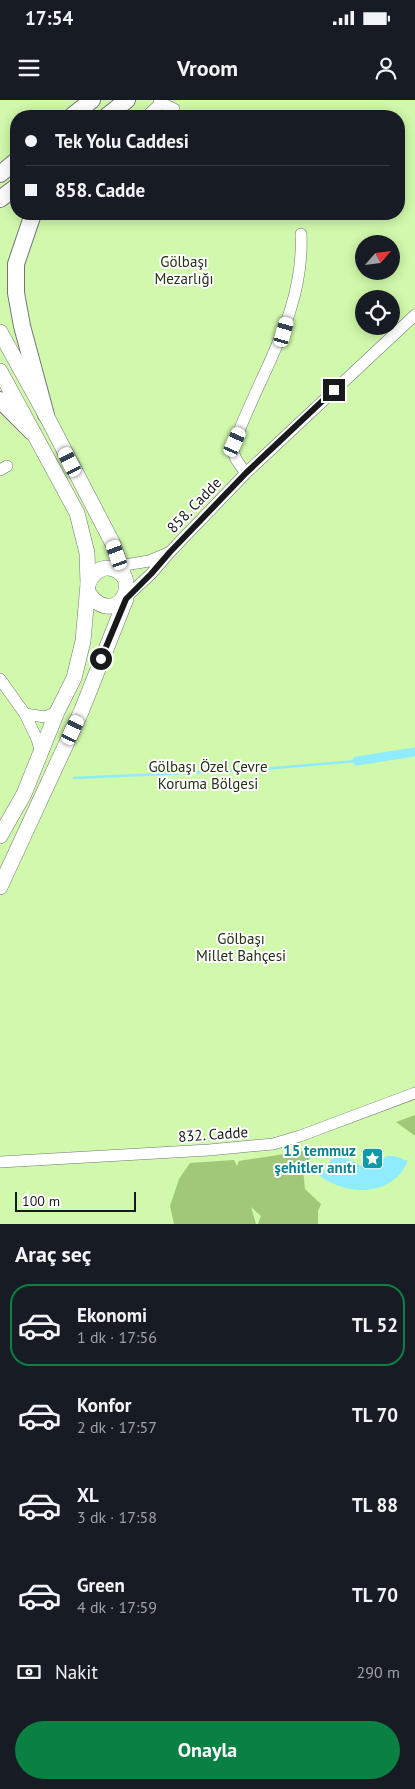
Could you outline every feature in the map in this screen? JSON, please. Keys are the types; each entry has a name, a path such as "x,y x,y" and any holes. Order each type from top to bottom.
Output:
{"highway":[{"path":"80,110 92,100"},
{"path":"115,110 128,100"},
{"path":"0,174 10,166"},
{"path":"31,220 16,264 16,293 22,326 46,415"},
{"path":"0,400 32,432"}],"main road":[{"path":"0,332 46,415 113,544 121,584 81,712 0,887"},
{"path":"0,371 80,522 87,553 88,588 85,630 74,678 57,712 24,794 0,836"},
{"path":"95,572 121,584 111,606 101,605 93,600 88,588 95,572"}],"street":[{"path":"160,102 174,109"},
{"path":"246,473 236,459 233,447 284,332 294,297 302,256 301,234"},
{"name":"858. Cadde","path":"121,584 151,574 246,473 415,315"},
{"name":"858. Cadde","path":"121,584 149,561 170,552"},
{"path":"0,678 26,714 41,752"},
{"path":"26,714 44,717 57,712"},
{"name":"832. Cadde","path":"2,1163 231,1149 273,1144 300,1136 415,1093"}],"green space":[{"name":"Gölbaşı Özel Çevre Koruma Bölgesi","path":"0,100 415,100 415,1224 0,1224"},
{"path":"415,1115 415,1136 396,1122"},
{"path":"316,1149 303,1169 305,1189 321,1204 318,1211 318,1224 258,1224 261,1216 251,1207 256,1224 174,1224 170,1206 179,1179 190,1163 234,1160 237,1166 239,1161"}],"water":[{"path":"386,1156 394,1156 408,1161 397,1177 379,1188 369,1190 348,1189 320,1176 332,1159 349,1159 365,1167 370,1167"}],"waterway":[{"path":"357,761 415,752"},
{"path":"74,778 251,770 357,761"}],"place":[{"name":"15 temmuz şehitler anıtı","path":"372,1159"}],"route":[{"path":"101,659 126,599 246,473 334,390"}],"park label":[{"name":"Gölbaşı Mezarlığı","path":"184,270"},
{"name":"Gölbaşı Millet Bahçesi","path":"241,946"}]}
